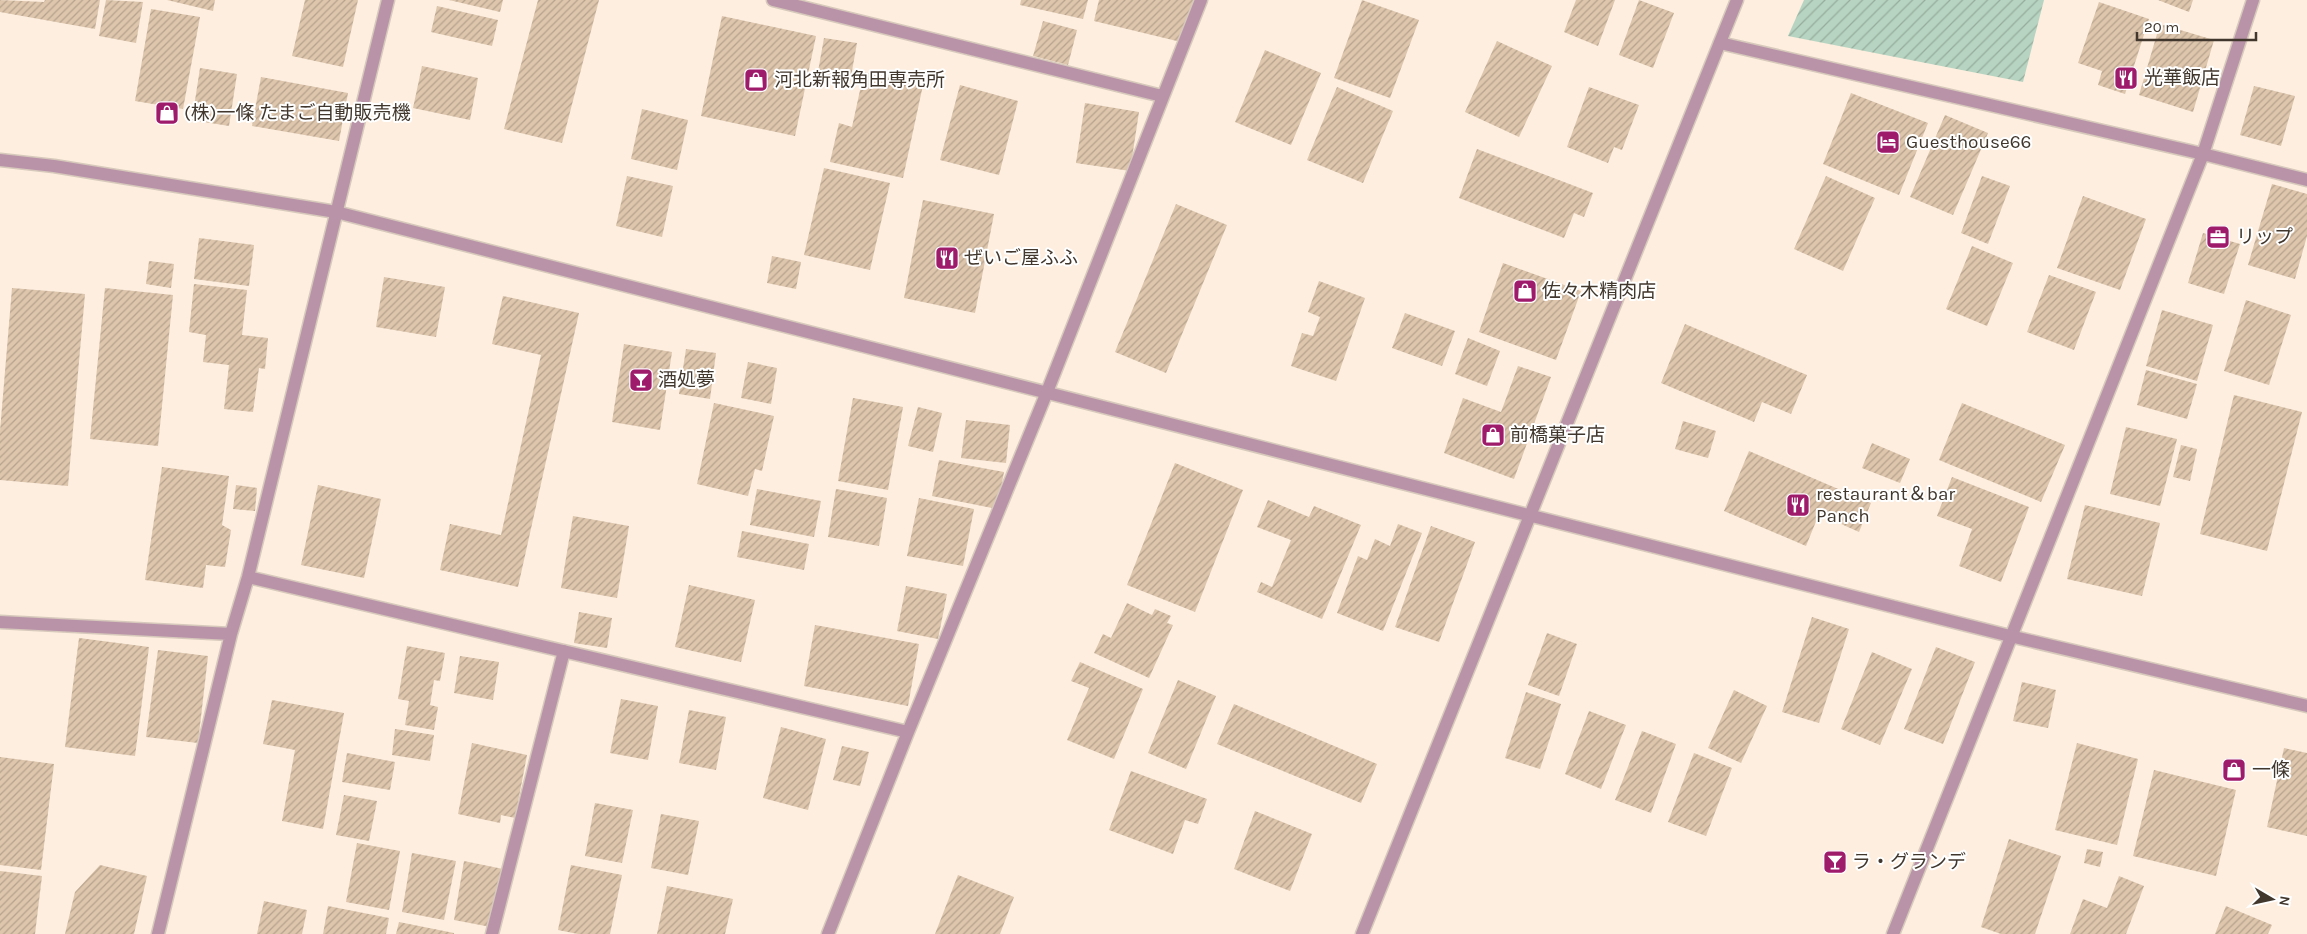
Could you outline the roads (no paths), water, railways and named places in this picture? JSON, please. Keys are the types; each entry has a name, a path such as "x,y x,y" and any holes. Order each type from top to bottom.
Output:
{"street":[{"path":"158,934 232,634 248,577 388,0"},
{"path":"773,0 1162,96"},
{"path":"828,934 908,732 1047,392 1201,0"},
{"path":"1362,934 1528,515 1737,0"},
{"path":"1893,934 2203,154 2252,0"},
{"path":"1720,43 2203,154 2307,180"},
{"path":"0,160 54,166 336,212 2010,636 2307,706"},
{"path":"248,577 908,732"},
{"path":"0,622 232,634"},
{"path":"492,934 564,651"}],"place":[{"name":"光華飯店","path":"2126,78"},
{"name":"河北新報角田専売所","path":"756,80"},
{"name":"(株)一條 たまご自動販売機","path":"167,113"},
{"name":"Guesthouse66","path":"1888,142"},
{"name":"リップ","path":"2218,237"},
{"name":"ぜいご屋ふふ","path":"947,258"},
{"name":"佐々木精肉店","path":"1525,291"},
{"name":"酒処夢","path":"641,380"},
{"name":"前橋菓子店","path":"1493,435"},
{"name":"restaurant＆bar Panch","path":"1798,505"},
{"name":"一條","path":"2234,770"},
{"name":"ラ・グランデ","path":"1835,862"}]}
